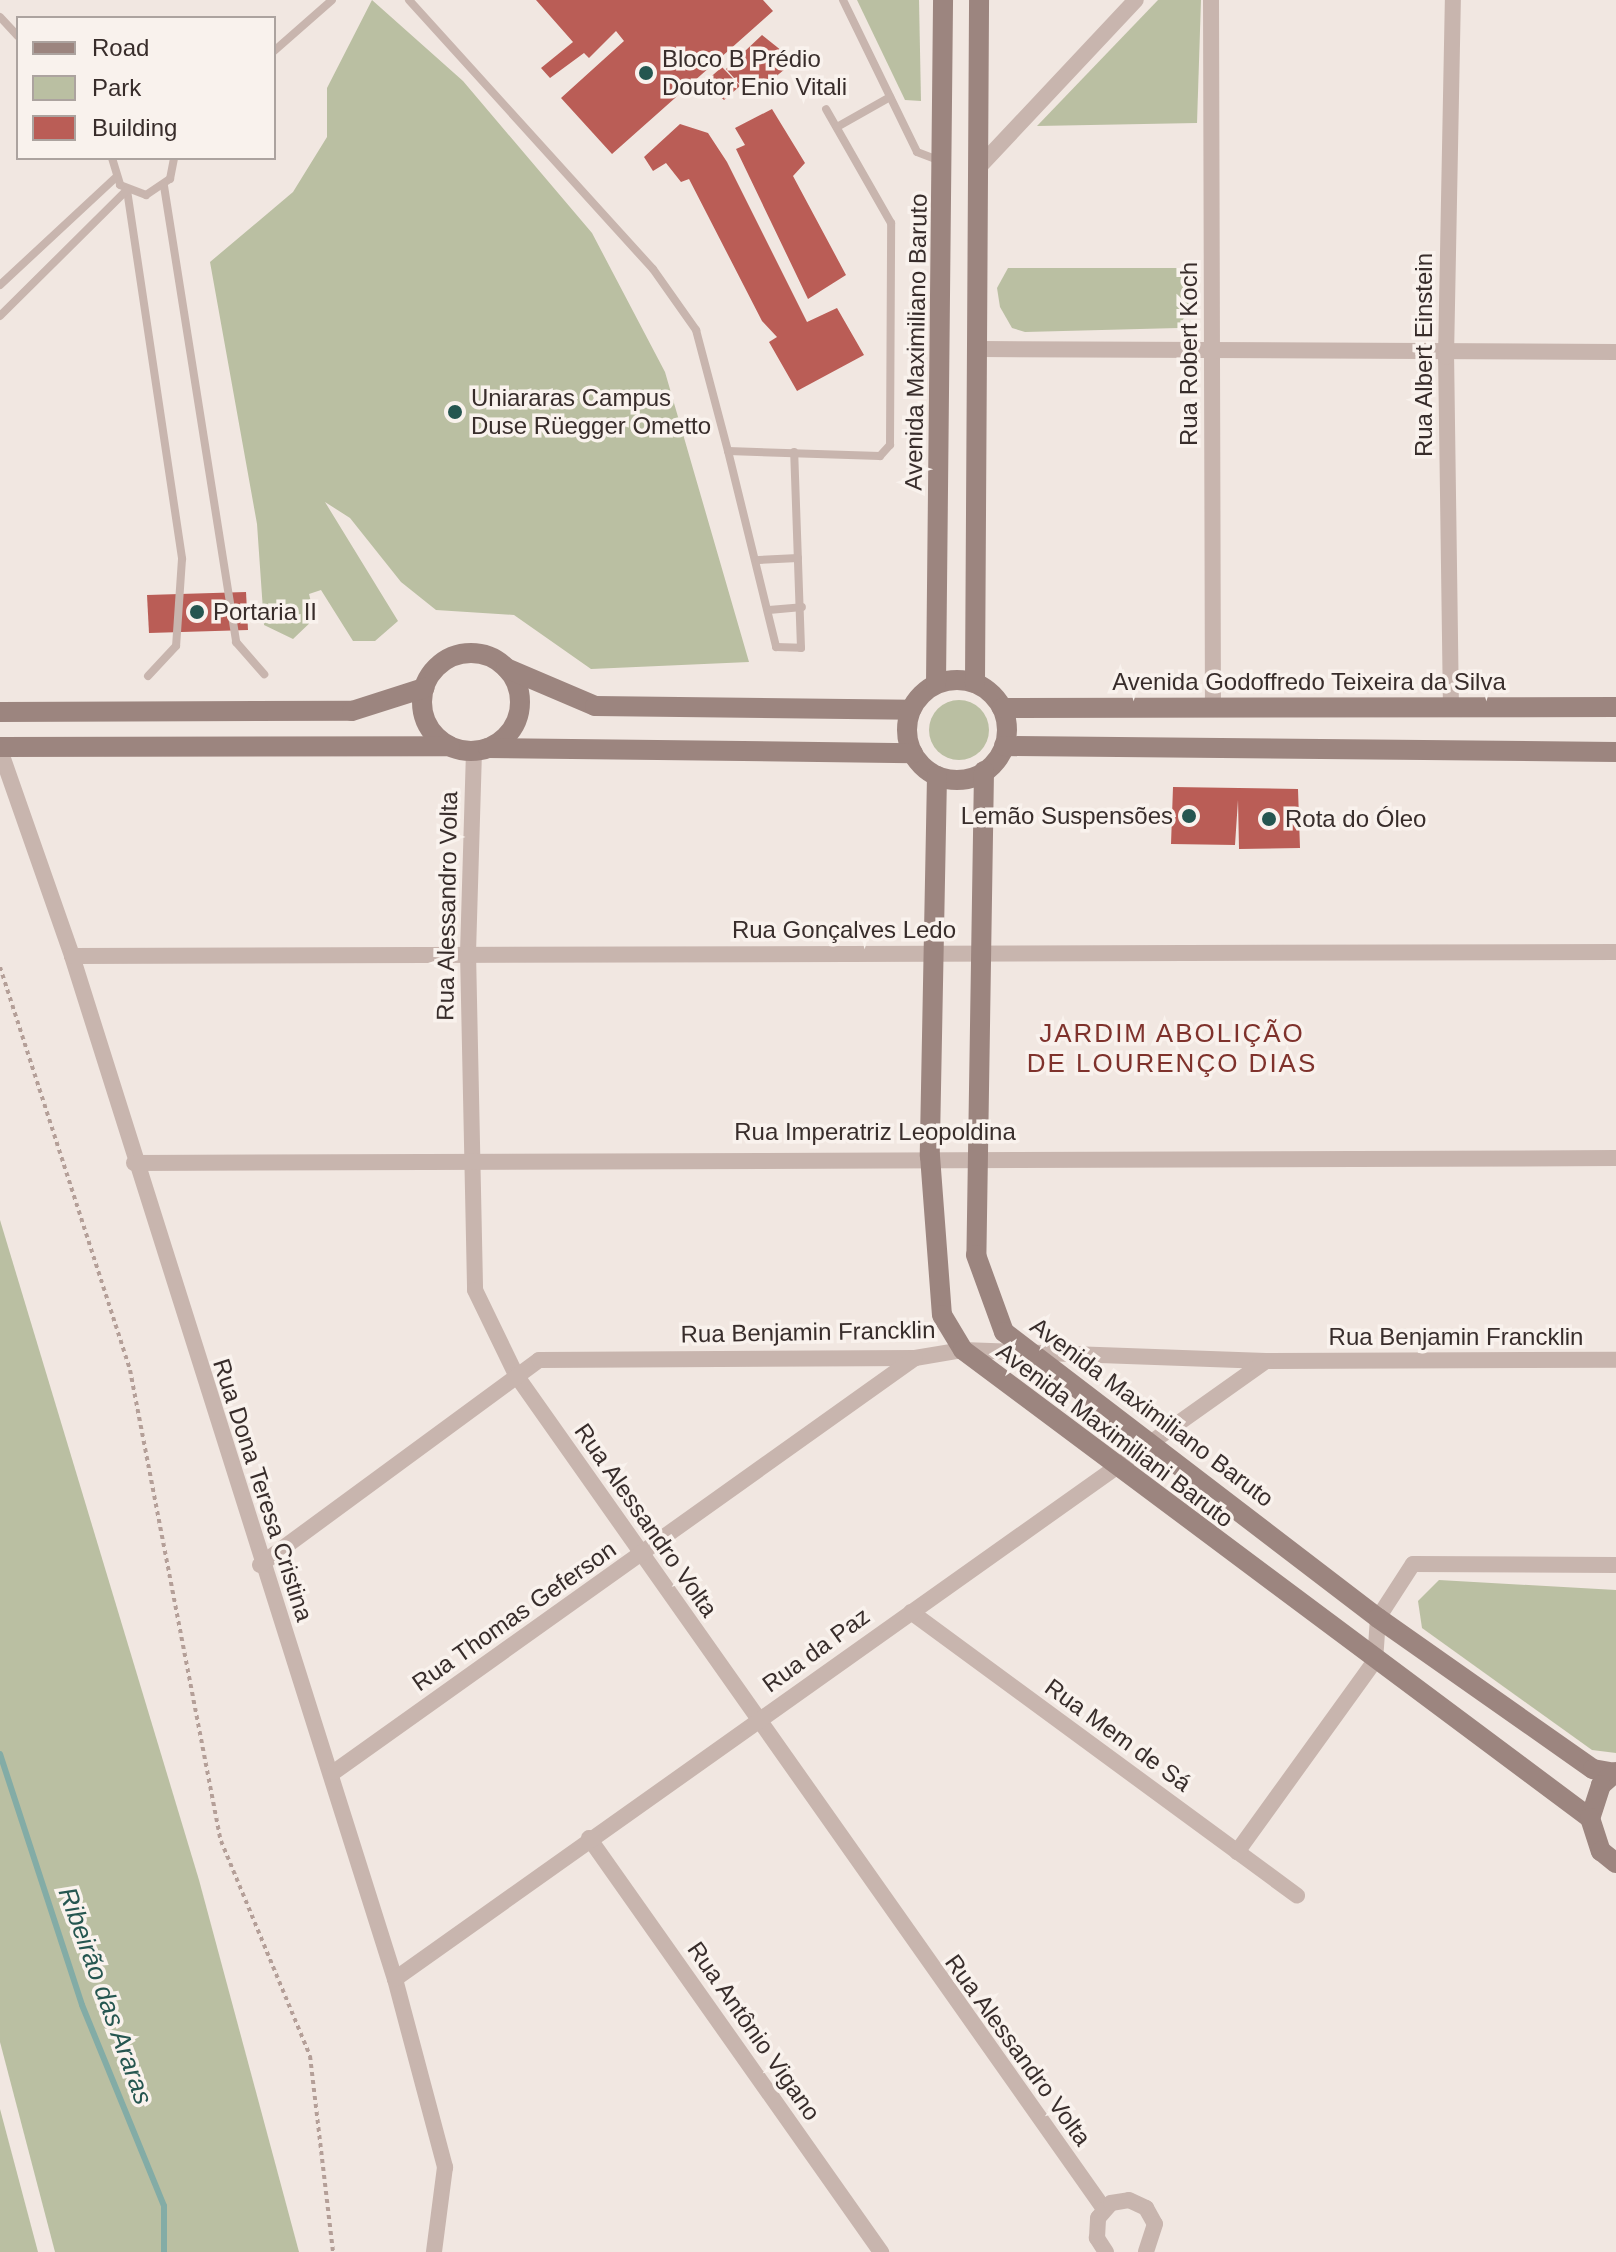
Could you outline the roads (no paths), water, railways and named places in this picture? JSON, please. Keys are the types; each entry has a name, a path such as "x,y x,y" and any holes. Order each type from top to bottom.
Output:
{"street":[{"name":"Avenida Maximiliano Baruto","path":"936,684 945,163 943,0"},
{"path":"975,683 981,349 979,0"},
{"path":"979,167 1136,0"},
{"name":"Rua Robert Koch","path":"1211,0 1213,709"},
{"name":"Rua Albert Einstein","path":"1451,709 1446,357 1453,0"},
{"path":"945,163 979,167"},
{"path":"981,349 1446,357 1616,352"},
{"path":"450,746 425,720 424,688 431,673 459,654 492,658 506,668 595,706 911,710"},
{"path":"481,749 518,714 516,682 506,668"},
{"path":"0,748 450,746 481,749 913,753 937,776 961,779 984,771 1004,746 1002,708 975,683 936,684 911,710 913,753"},
{"path":"0,712 352,711 424,688"},
{"name":"Avenida Godoffredo Teixeira da Silva","path":"1002,708 1616,707"},
{"path":"1004,746 1616,752"},
{"name":"Rua Dona Teresa Cristina","path":"0,748 72,956 260,1565 334,1772 395,1979 445,2167 434,2252"},
{"name":"Rua Alessandro Volta","path":"481,749 468,952 475,1290 516,1375 640,1557 761,1719 911,1944 1104,2209"},
{"name":"Avenida Maximiliano Baruto","path":"984,771 976,1255 990,1308 1025,1353 1152,1442 1378,1618 1593,1769 1615,1773"},
{"name":"Avenida Maximiliani Baruto","path":"937,776 930,1156 942,1315 963,1350 1113,1468 1590,1818"},
{"name":"Rua Gonçalves Ledo","path":"72,956 468,952 979,955 1616,952"},
{"name":"Rua Imperatriz Leopoldina","path":"134,1163 472,1157 1616,1158"},
{"name":"Rua Benjamin Francklin","path":"260,1565 539,1360 915,1358 963,1350 1266,1361 1616,1360"},
{"name":"Rua Thomas Geferson","path":"334,1772 640,1557 915,1358"},
{"name":"Rua da Paz","path":"395,1979 589,1838 1266,1361"},
{"path":"1237,1852 1375,1661 1378,1618 1413,1564 1616,1565"},
{"name":"Rua Mem de Sá","path":"911,1612 1297,1896"},
{"path":"1615,1773 1601,1785 1590,1818 1601,1851 1616,1863"},
{"name":"Rua Antônio Vigano","path":"589,1838 881,2252"},
{"path":"1106,2252 1096,2228 1104,2209 1129,2200 1146,2208 1156,2233 1146,2252"}],"lane":[{"path":"276,49 332,0"},
{"path":"409,0 653,269 688,318 759,560 776,647 801,648 802,607 794,452"},
{"path":"843,0 917,152 945,163"},
{"path":"0,17 16,34"},
{"path":"837,127 890,97"},
{"path":"728,451 880,456 890,445 891,223 826,109"},
{"path":"112,160 115,178 127,190 146,195 164,186"},
{"path":"173,160 164,186 236,642 264,674"},
{"path":"0,285 115,178"},
{"path":"0,316 127,190"},
{"path":"127,190 182,559 176,646 148,676"},
{"path":"759,560 798,558"},
{"path":"769,610 802,607"}],"waterway":[{"name":"Ribeirão das Araras","path":"0,1754 82,2005 164,2206 164,2252"}],"place":[{"name":"Bloco B Prédio Doutor Enio Vitali","path":"646,73"},
{"name":"Uniararas Campus Duse Rüegger Ometto","path":"455,412"},
{"name":"Portaria II","path":"197,612"},
{"name":"Lemão Suspensões","path":"1189,816"},
{"name":"Rota do Óleo","path":"1269,819"}],"district":[{"name":"JARDIM ABOLIÇÃO DE LOURENÇO DIAS","path":"1172,1049"}]}
